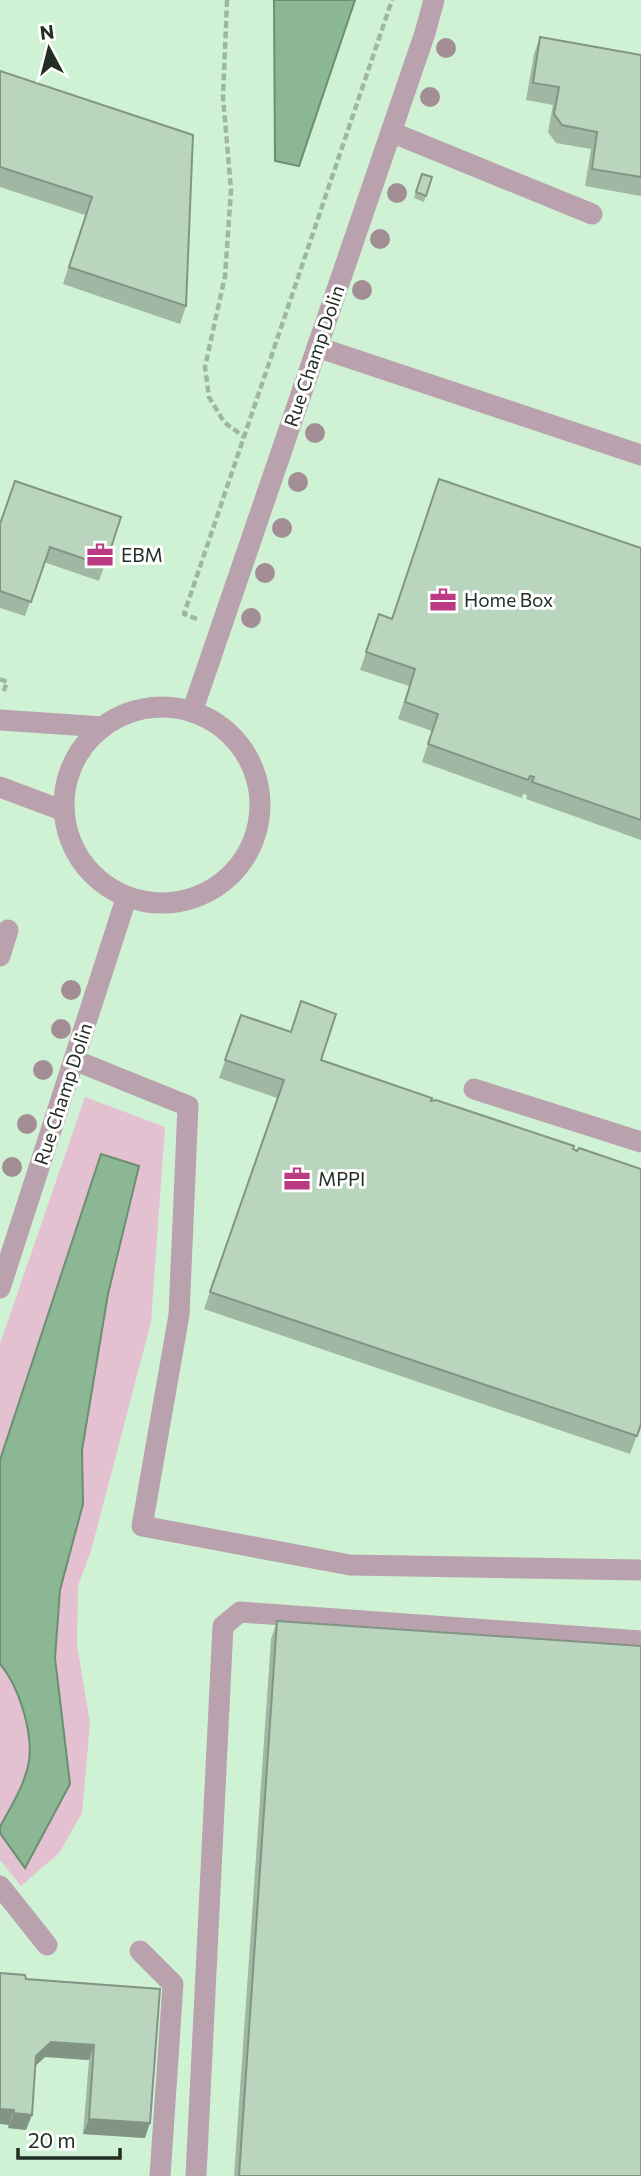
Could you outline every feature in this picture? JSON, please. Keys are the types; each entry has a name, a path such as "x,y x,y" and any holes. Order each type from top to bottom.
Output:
{"street":[{"name":"Rue Champ Dolin","path":"192,712 434,0"},
{"path":"391,132 592,214"},
{"path":"317,347 641,455"},
{"path":"162,707 192,712 221,726 243,749 257,778 261,810 254,841 238,868 214,889 184,901 152,903 126,899 100,882 83,864 71,843 64,811 67,779 81,750 103,727 131,712 162,707"},
{"path":"0,720 103,727"},
{"path":"0,787 64,811"},
{"name":"Rue Champ Dolin","path":"0,1288 126,899"},
{"path":"0,956 8,930"},
{"path":"74,1060 188,1106 179,1315 142,1527 350,1565 641,1570"},
{"path":"474,1089 641,1142"},
{"path":"196,2176 223,1626 240,1612 641,1641"},
{"path":"0,1886 47,1945"},
{"path":"140,1951 173,1984 160,2176"}],"path":[{"path":"227,0 223,97 231,190 225,276 205,366 209,397 224,422 244,438"},
{"path":"221,627 184,614 392,0"},
{"path":"0,679 7,682 0,702"}],"shaded area":[{"path":"0,0 641,0 641,2176 0,2176"},
{"path":"274,0 355,0 299,166 275,161"},
{"path":"85,1097 165,1127 151,1322 91,1551 78,1586 77,1644 90,1724 82,1813 59,1853 21,1886 0,1860 0,1344"},
{"path":"101,1154 139,1166 108,1294 82,1450 83,1504 60,1590 55,1658 70,1784 25,1868 0,1833 0,1827 24,1778 30,1749 27,1723 19,1697 0,1664 0,1460"}],"building":[{"path":"540,37 641,55 641,177 592,169 597,132 562,125 554,114 559,87 533,83"},
{"path":"0,71 193,135 186,306 69,267 92,197 0,167"},
{"path":"422,174 432,177 426,196 416,192"},
{"path":"439,479 641,548 641,820 532,782 534,777 530,776 528,780 428,744 438,714 405,702 415,669 366,652 379,614 392,619"},
{"path":"15,481 121,517 105,566 50,547 31,602 0,591 0,524"},
{"path":"301,1001 336,1014 321,1060 432,1098 431,1101 436,1100 574,1146 573,1149 577,1151 579,1148 641,1169 641,1424 637,1436 210,1292 284,1080 225,1060 241,1015 291,1032"},
{"path":"277,1621 641,1646 641,2176 239,2176"},
{"path":"0,1973 25,1975 26,1979 160,1989 150,2123 89,2119 94,2045 51,2042 36,2056 32,2115 0,2109"}],"place":[{"name":"EBM","path":"100,555"},
{"name":"Home Box","path":"443,600"},
{"name":"MPPI","path":"297,1179"}]}
